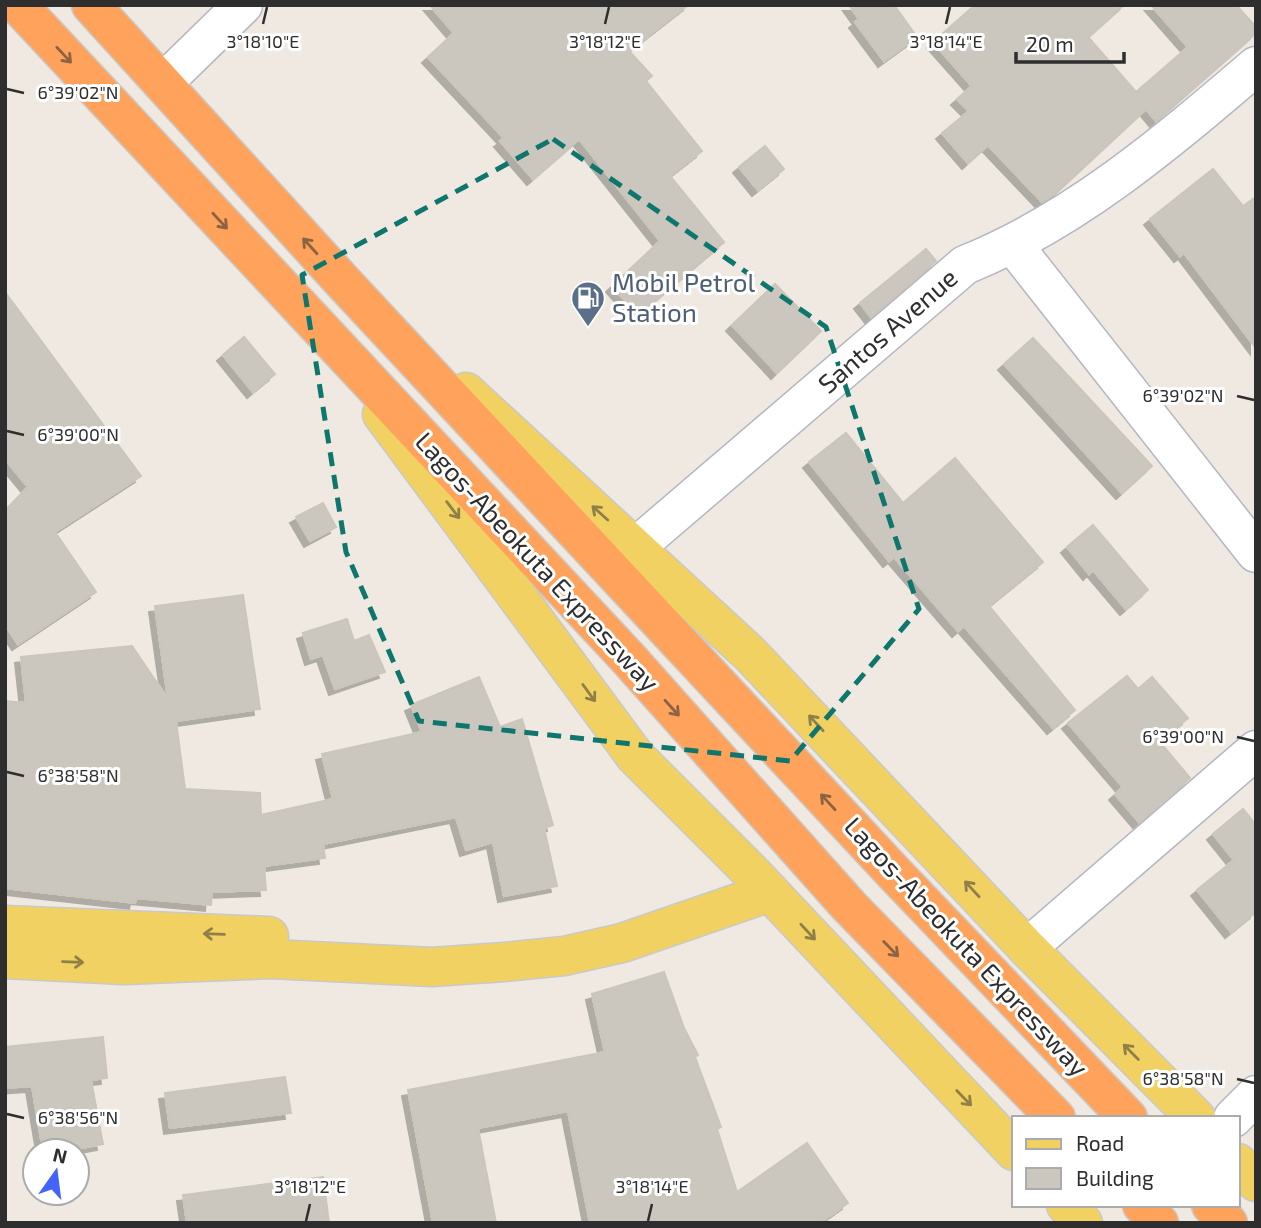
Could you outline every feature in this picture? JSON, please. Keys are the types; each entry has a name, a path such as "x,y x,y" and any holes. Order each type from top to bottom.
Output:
{"highway":[{"name":"Lagos-Abeokuta Expressway","path":"18,5 627,657 849,906 1054,1116"},
{"name":"Lagos-Abeokuta Expressway","path":"91,5 343,282 886,864 1126,1116"},
{"path":"1144,1207 1159,1223"},
{"path":"1213,1207 1228,1223"}],"main road":[{"path":"343,282 637,547 751,655 1027,948 1194,1116"},
{"path":"310,317 635,755 761,882 1012,1149"},
{"path":"5,925 412,945 551,940 600,931 761,882"},
{"path":"5,960 124,965 271,959 432,967 564,956 622,943 761,882"},
{"path":"1240,1165 1256,1182"},
{"path":"1068,1207 1083,1223"}],"street":[{"path":"163,83 243,5"},
{"name":"Santos Avenue","path":"637,547 965,265 1014,246 1154,153 1256,66"},
{"path":"1014,246 1256,554"},
{"path":"1027,948 1256,750"},
{"path":"1235,1116 1256,1095"}],"highlighted area":[{"path":"553,139 826,327 919,609 790,761 419,721 346,552 302,275"}],"building":[{"path":"430,5 688,5 629,51 652,76 646,81 702,151 670,176 724,242 638,315 612,286 660,241 579,139 533,179 500,141 504,138 428,57 454,33"},
{"path":"849,5 894,5 917,37 884,61 855,22 859,19"},
{"path":"975,5 1124,5 1088,37 1136,92 1188,47 1151,5 1236,5 1256,27 1256,33 1156,121 1146,109 1056,193 1042,202 988,145 968,163 942,133 969,111 957,99 972,86 933,42"},
{"path":"765,146 784,169 758,190 739,167"},
{"path":"1213,169 1243,206 1256,197 1256,348 1184,253 1180,256 1150,219"},
{"path":"926,249 936,261 871,317 860,303"},
{"path":"775,284 821,331 777,373 732,325"},
{"path":"5,292 141,476 55,532 96,592 18,644 5,625 5,511 28,487 5,459"},
{"path":"244,337 275,374 253,392 223,355"},
{"path":"1033,338 1152,466 1122,493 1004,364"},
{"path":"846,433 903,503 955,458 1043,562 989,606 1075,710 1053,728 964,626 958,631 894,557 889,561 809,462"},
{"path":"323,503 336,527 310,541 296,517"},
{"path":"1093,525 1148,590 1126,609 1093,570 1089,574 1067,547"},
{"path":"243,595 260,709 176,721 185,789 260,793 261,815 333,799 322,754 422,732 411,705 479,677 500,727 522,719 553,825 544,828 557,886 504,896 493,842 466,850 456,817 323,844 325,858 264,866 266,890 212,892 211,905 136,898 135,903 5,888 5,701 26,703 21,657 132,646 168,699 155,606"},
{"path":"347,619 354,641 369,635 385,672 335,689 323,655 311,659 303,633"},
{"path":"1127,676 1138,689 1152,677 1188,718 1159,741 1190,778 1139,822 1115,794 1123,787 1068,723"},
{"path":"1243,809 1256,825 1256,912 1231,932 1197,890 1234,860 1213,834"},
{"path":"664,972 684,1028 698,1055 695,1057 721,1127 717,1129 737,1192 807,1143 848,1203 820,1223 590,1223 568,1111 478,1128 496,1223 433,1223 408,1090 605,1052 592,994"},
{"path":"103,1037 107,1078 91,1080 103,1144 91,1146 91,1137 41,1137 32,1086 5,1088 5,1047"},
{"path":"285,1077 291,1113 170,1128 165,1093"},
{"path":"323,1177 329,1223 187,1223 183,1195"}],"place":[{"name":"Mobil Petrol Station","path":"588,328"}]}
